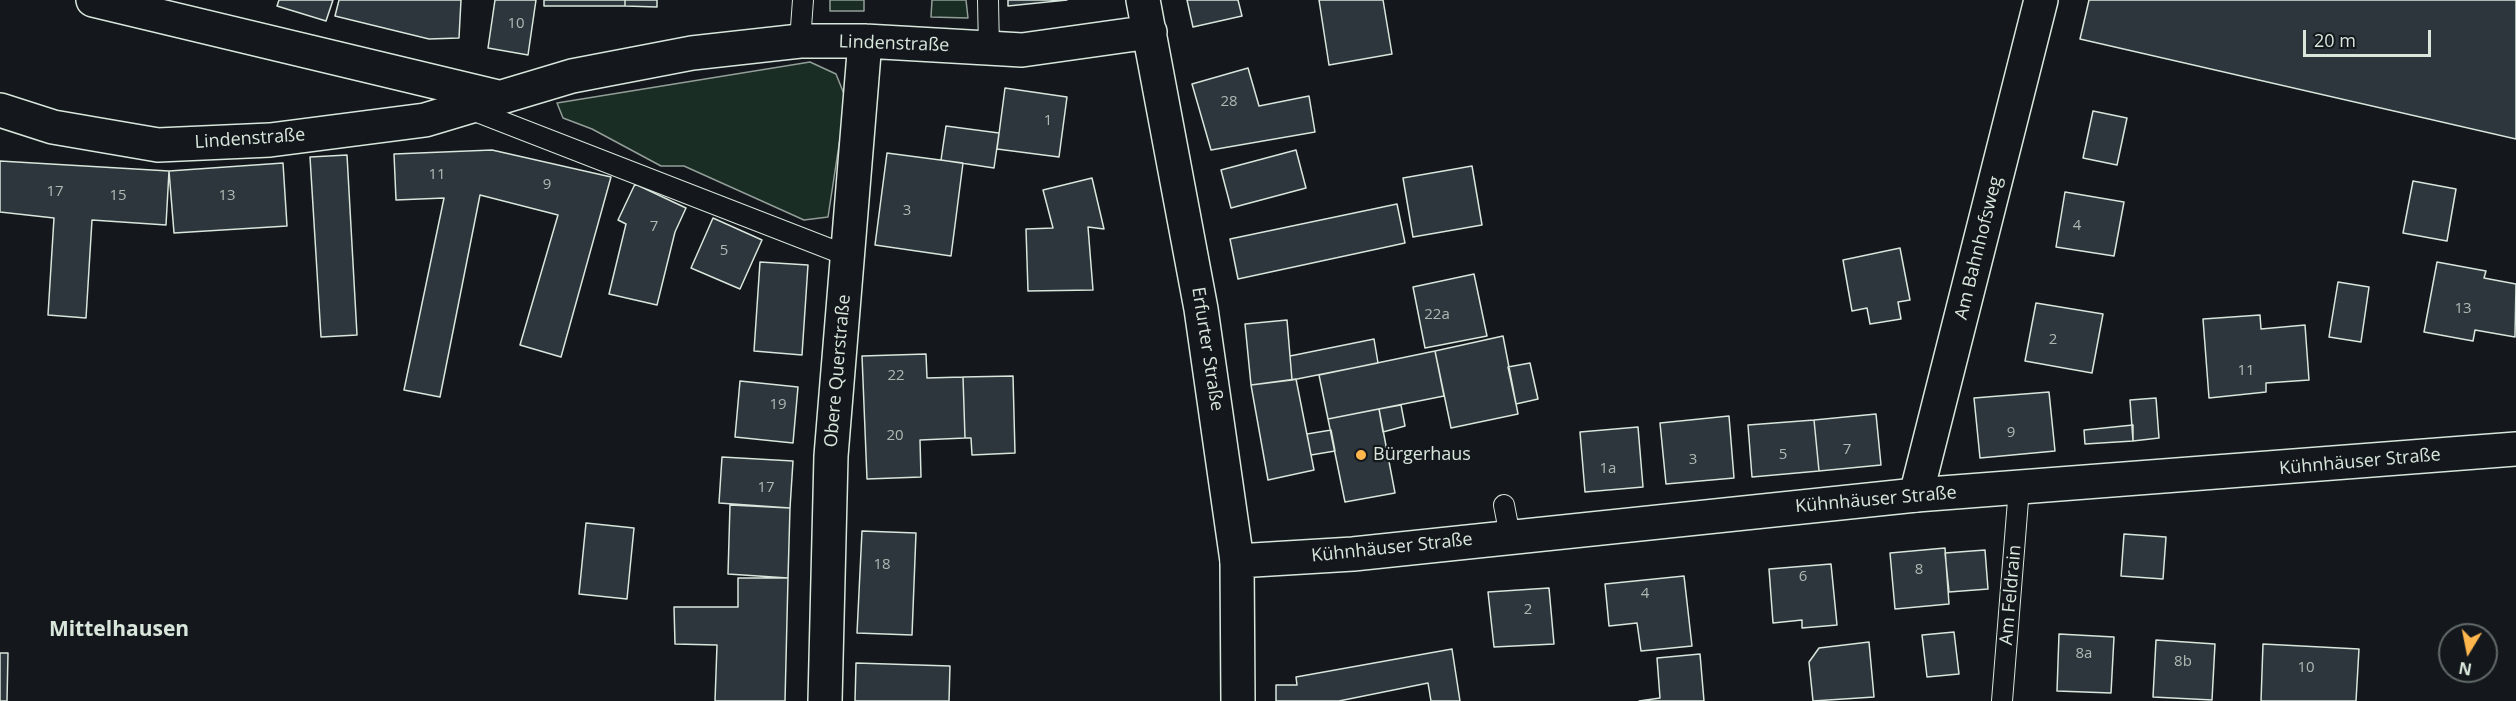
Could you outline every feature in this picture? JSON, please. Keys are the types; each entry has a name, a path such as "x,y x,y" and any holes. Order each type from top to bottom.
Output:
{"street":[{"path":"93,0 500,98"},
{"name":"Erfurter Straße","path":"1143,0 1202,309 1237,561 1238,701"},
{"name":"Am Bahnhofsweg","path":"1916,495 2041,0"},
{"name":"Lindenstraße","path":"0,110 53,127 158,145 270,140 425,120 572,76 692,53 800,41 865,41 1022,50 1150,32"},
{"name":"Obere Querstraße","path":"825,701 831,456 865,41"},
{"name":"Kühnhäuser Straße","path":"1237,561 1323,556 1507,521 2019,488 2516,449"}],"lane":[{"path":"800,41 803,0"},
{"path":"988,0 988,49"},
{"path":"466,108 848,256"},
{"name":"Am Feldrain","path":"2002,701 2019,488"}],"green space":[{"path":"830,0 864,0 864,11 830,11"},
{"path":"932,0 966,0 968,18 931,17"},
{"path":"810,62 836,74 846,99 828,217 804,220 684,166 661,166 592,129 563,118 557,103"}],"building":[{"path":"279,0 333,0 326,21 277,6"},
{"path":"339,0 461,0 459,38 429,39 335,16"},
{"path":"495,0 536,0 528,55 488,48"},
{"path":"544,0 625,0 625,6 544,6"},
{"path":"625,0 657,0 657,7 625,6"},
{"path":"1008,0 1067,0 1008,6"},
{"path":"1187,0 1238,0 1242,16 1193,27"},
{"path":"1319,0 1383,0 1392,54 1329,65"},
{"path":"2089,0 2516,0 2516,139 2080,39"},
{"path":"1248,68 1259,106 1309,96 1315,132 1211,150 1192,84"},
{"path":"1005,88 1067,97 1059,157 997,149"},
{"path":"2093,111 2127,118 2117,165 2083,158"},
{"path":"946,126 999,133 994,168 941,160"},
{"path":"492,150 611,177 561,357 520,345 558,215 480,195 440,397 404,390 444,198 396,200 394,154"},
{"path":"1296,150 1306,188 1231,208 1221,170"},
{"path":"887,153 963,163 951,256 875,245"},
{"path":"347,155 357,335 321,337 310,157"},
{"path":"0,161 169,171 166,225 92,220 86,318 48,315 54,218 0,212"},
{"path":"283,163 287,226 174,233 169,171"},
{"path":"1472,166 1482,225 1413,237 1403,178"},
{"path":"1092,178 1104,229 1088,227 1093,290 1028,291 1026,229 1053,228 1043,190"},
{"path":"2413,181 2456,189 2447,241 2403,233"},
{"path":"635,184 686,208 675,232 657,305 609,294 626,224 618,220"},
{"path":"2065,192 2124,202 2114,256 2056,247"},
{"path":"1397,204 1405,243 1238,279 1230,239"},
{"path":"713,218 762,240 740,289 691,268"},
{"path":"1900,248 1910,300 1898,302 1901,319 1870,324 1867,308 1852,311 1843,260"},
{"path":"760,262 808,265 802,355 754,351"},
{"path":"2437,262 2486,271 2484,278 2516,284 2515,337 2475,330 2473,341 2424,332"},
{"path":"1474,274 1487,336 1425,348 1413,287"},
{"path":"2338,282 2369,287 2361,342 2329,337"},
{"path":"2036,303 2103,314 2092,373 2025,361"},
{"path":"2260,315 2261,329 2305,325 2309,380 2266,383 2266,392 2209,398 2203,319"},
{"path":"1287,320 1292,380 1251,385 1245,324"},
{"path":"1503,336 1518,414 1451,428 1435,351"},
{"path":"1374,339 1378,363 1292,380 1290,356"},
{"path":"1435,351 1444,396 1328,419 1319,375"},
{"path":"926,354 927,378 963,377 965,438 920,440 921,477 867,479 862,356"},
{"path":"1530,363 1538,399 1516,404 1508,367"},
{"path":"1013,376 1015,453 972,455 971,438 965,438 963,377"},
{"path":"1296,379 1314,470 1268,480 1251,385"},
{"path":"740,381 798,387 793,443 735,437"},
{"path":"2049,392 2055,451 1980,458 1974,398"},
{"path":"2156,398 2159,438 2133,441 2130,400"},
{"path":"1401,405 1405,426 1383,432 1379,409"},
{"path":"1379,409 1395,493 1345,502 1328,419"},
{"path":"1876,414 1881,465 1819,471 1814,420"},
{"path":"1729,416 1734,478 1666,484 1660,423"},
{"path":"1814,420 1819,471 1752,477 1748,425"},
{"path":"2133,425 2133,441 2085,444 2084,430"},
{"path":"1638,427 1643,487 1585,492 1580,432"},
{"path":"1331,430 1335,451 1311,455 1307,434"},
{"path":"722,457 793,461 790,508 719,503"},
{"path":"730,505 790,508 788,578 728,574"},
{"path":"586,523 634,528 627,599 579,594"},
{"path":"862,531 916,533 912,635 857,633"},
{"path":"2124,534 2166,537 2163,579 2121,576"},
{"path":"1945,548 1949,604 1895,609 1890,553"},
{"path":"1985,550 1988,589 1949,592 1945,553"},
{"path":"1831,564 1837,625 1802,628 1802,620 1773,623 1769,569"},
{"path":"1684,576 1692,646 1641,651 1637,623 1609,626 1605,584"},
{"path":"738,578 788,578 785,701 715,701 717,645 675,644 674,607 738,607"},
{"path":"1549,588 1554,644 1494,647 1488,592"},
{"path":"1954,632 1959,674 1927,677 1922,635"},
{"path":"2059,634 2114,637 2111,693 2057,691"},
{"path":"2156,640 2215,644 2212,700 2153,697"},
{"path":"1869,642 1874,697 1813,701 1809,662 1819,648"},
{"path":"2263,644 2359,649 2356,701 2261,701"},
{"path":"1452,649 1460,701 1431,701 1428,683 1339,701 1276,701 1276,685 1297,685 1296,677"},
{"path":"0,653 8,653 7,701 0,701"},
{"path":"1700,654 1704,701 1639,701 1660,698 1657,658"},
{"path":"856,663 950,666 949,701 855,701"}],"place":[{"name":"Bürgerhaus","path":"1361,455"}],"district":[{"name":"Mittelhausen","path":"119,630"}]}
